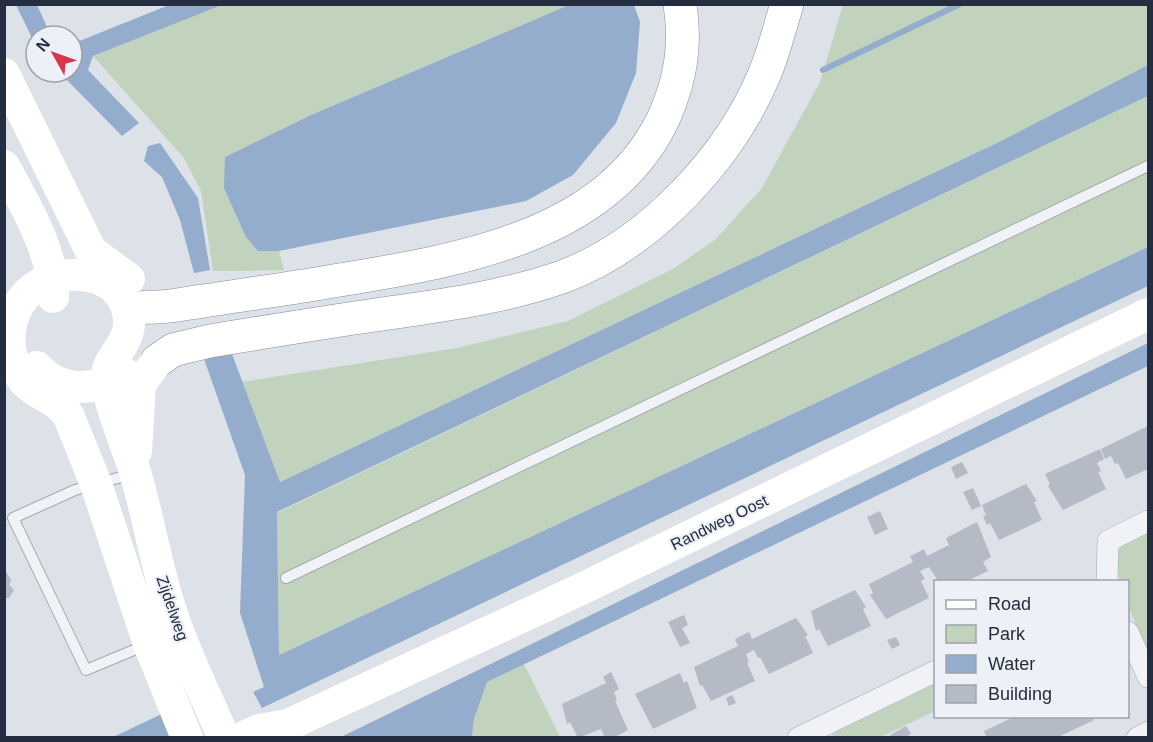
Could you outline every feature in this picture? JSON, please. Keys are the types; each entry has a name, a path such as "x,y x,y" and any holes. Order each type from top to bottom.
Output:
{"highway":[{"path":"135,334 295,288 383,273 475,252 544,228 607,192 634,166 656,134 678,85 684,29 680,4"},
{"path":"135,334 174,350 210,341 450,304 504,293 564,276 597,260 638,234 679,201 716,157 743,116 765,74 788,4"}],"main road":[{"path":"4,74 91,251 93,267"},
{"path":"4,166 31,218 46,288"},
{"path":"93,267 124,274 135,334 87,388 61,394 14,347 13,313 46,288 93,267"},
{"path":"46,288 62,293 93,297 135,334"},
{"name":"Randweg Oost","path":"230,736 259,730 282,731 1149,314"},
{"name":"Zijdelweg","path":"135,334 140,384 135,473"},
{"name":"Zijdelweg","path":"135,334 135,473 166,596 164,638 187,738"},
{"name":"Zijdelweg","path":"61,394 83,410 96,484 164,638 230,736"}],"street":[{"path":"1107,580 1108,541 1149,521"},
{"path":"1129,634 1147,667"},
{"path":"806,736 934,672"},
{"path":"1137,738 1149,732"}],"lane":[{"path":"286,578 1149,166"},
{"path":"135,473 75,490 13,518 87,669 164,638"}],"green space":[{"path":"222,5 569,5 311,115 225,157 258,250 279,251 284,270 213,271 201,191 184,158 93,56"},
{"path":"843,5 1148,5 1148,65 999,142 280,482 242,382 457,348 568,321 673,269 716,239 762,188 820,82"},
{"path":"1148,96 1148,247 279,655 277,513"},
{"path":"1148,532 1148,652 1129,608 1129,580 1120,580 1118,569 1117,554 1130,541"},
{"path":"524,664 560,737 472,738 474,719 487,682"},
{"path":"934,684 934,711 881,737 834,737 832,734"}],"water":[{"path":"16,5 37,5 46,24 25,24"},
{"path":"169,5 222,5 93,56 88,70 139,123 122,136 71,84 84,84 84,39"},
{"path":"569,5 634,5 640,22 636,73 616,123 573,175 526,201 279,251 258,251 246,237 224,188 225,157 311,115"},
{"path":"1148,65 1148,96 277,512 279,655 1148,247 1148,286 262,708 253,692 264,687 240,613 245,475 204,359 232,354 280,482 999,142"},
{"path":"160,143 198,198 210,270 194,273 180,220 162,177 144,161 148,146"},
{"path":"1148,343 1148,366 487,682 474,719 472,737 341,737"},
{"path":"166,712 178,738 111,738"}],"building":[{"path":"1148,426 1148,469 1126,479 1118,463 1115,464 1111,456 1105,459 1101,449"},
{"path":"1100,449 1104,459 1097,463 1101,471 1098,472 1106,489 1063,510 1048,486 1050,484 1045,474"},
{"path":"962,462 968,473 956,479 951,467"},
{"path":"1026,484 1037,501 1034,502 1042,520 999,540 990,523 987,525 982,505"},
{"path":"973,488 981,506 972,510 963,492"},
{"path":"880,511 888,529 875,535 867,517"},
{"path":"977,522 991,557 983,562 988,571 969,580 938,580 929,567 924,569 920,571 925,579 921,581 929,598 886,619 870,595 873,593 869,584 913,562 910,556 924,549 927,556 949,545 946,538"},
{"path":"4,568 11,580 9,585 14,590 9,598 4,598"},
{"path":"855,590 866,607 863,609 871,626 828,646 819,629 816,631 811,611"},
{"path":"684,615 688,625 682,628 690,643 680,647 668,622"},
{"path":"796,618 808,635 805,636 813,653 769,674 754,650 746,654 749,662 747,663 755,681 711,701 702,685 700,686 694,667 738,646 735,639 749,632 752,639"},
{"path":"896,637 900,645 892,649 887,640"},
{"path":"611,672 619,689 614,692 617,700 615,701 628,730 613,738 605,738 601,729 578,738 570,722 567,724 562,704 606,683 603,677"},
{"path":"680,673 684,683 687,681 697,708 653,729 635,694"},
{"path":"732,695 736,703 729,706 726,698"},
{"path":"1012,718 1093,718 1094,720 1056,738 987,738 984,731"},
{"path":"906,726 911,734 905,738 892,738 890,735"}],"waterway":[{"path":"823,70 960,4"}]}
